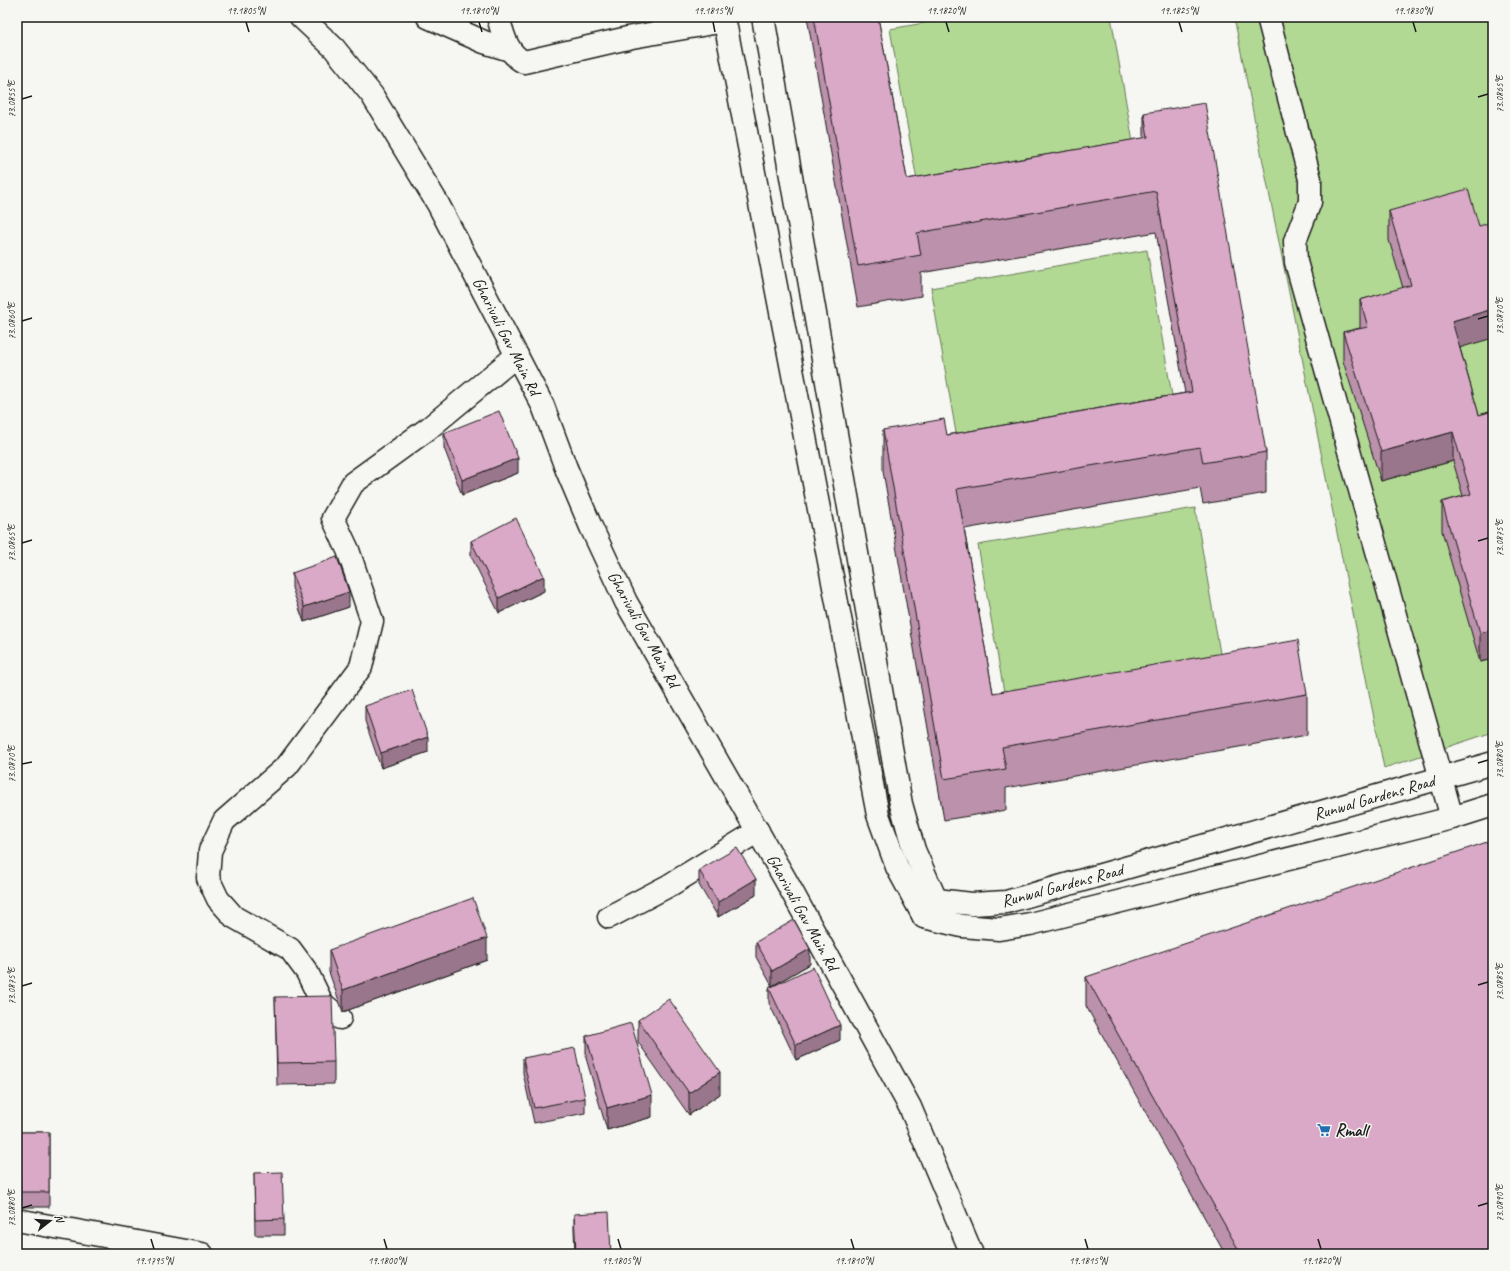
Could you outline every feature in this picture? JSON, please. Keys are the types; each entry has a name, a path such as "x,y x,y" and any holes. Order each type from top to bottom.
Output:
{"street":[{"name":"Gharivali Gav Main Rd","path":"301,17 334,48 372,95 438,204 543,406 566,468 591,528 626,602 758,831 910,1107 972,1254"},
{"path":"428,17 484,42 510,50"},
{"path":"498,17 510,50 518,59 524,62 632,37 724,19 878,815 896,867 930,908"},
{"path":"763,17 901,804 930,908"},
{"path":"1268,17 1310,179 1310,202 1295,241 1296,262 1452,818"},
{"path":"340,1018 322,1003 307,972 290,949 234,917 218,899 208,878 210,851 224,821 287,766 361,667 372,621 348,550 333,518 353,483 429,428 517,355"},
{"name":"Runwal Gardens Road","path":"930,908 1006,902 1493,763"},
{"name":"Runwal Gardens Road","path":"930,908 962,926 999,929 1030,924 1452,818 1493,805"},
{"path":"609,917 670,885 758,831"},
{"path":"17,1220 202,1254"}],"green space":[{"path":"958,17 1111,17 1137,165 921,203 890,29"},
{"path":"1234,17 1493,17 1493,732 1384,768"},
{"path":"1147,250 1177,425 961,462 931,288"},
{"path":"1195,508 1225,682 1009,720 978,545"}],"building":[{"path":"814,17 878,17 907,179 1148,137 1144,113 1205,103 1266,452 1203,463 1200,447 957,489 993,693 1298,640 1307,694 1002,747 1006,769 944,779 883,430 944,419 947,435 1192,392 1156,191 917,233 921,255 858,266"},
{"path":"1468,189 1479,226 1493,222 1493,309 1452,321 1479,415 1493,411 1493,630 1480,633 1442,502 1471,494 1453,432 1381,452 1343,332 1368,327 1360,300 1411,285 1389,211"},
{"path":"499,411 518,458 462,480 444,433"},
{"path":"516,518 544,576 499,598 471,541"},
{"path":"337,557 349,592 304,607 292,573"},
{"path":"412,690 428,737 381,753 365,706"},
{"name":"Rmall","path":"1493,840 1493,1254 1241,1254 1086,977"},
{"path":"737,848 756,879 718,902 699,870"},
{"path":"473,898 487,938 343,990 329,950"},
{"path":"794,920 810,949 772,971 756,942"},
{"path":"813,967 840,1025 796,1045 769,988"},
{"path":"332,996 334,1062 277,1063 275,997"},
{"path":"669,999 720,1072 689,1093 638,1020"},
{"path":"631,1023 652,1095 607,1108 586,1036"},
{"path":"575,1048 585,1098 534,1108 523,1058"},
{"path":"20,1132 49,1132 49,1192 20,1192"},
{"path":"282,1172 284,1219 255,1220 254,1173"},
{"path":"609,1212 611,1254 576,1254 574,1214"}],"place":[{"name":"Rmall","path":"1324,1130"}]}
